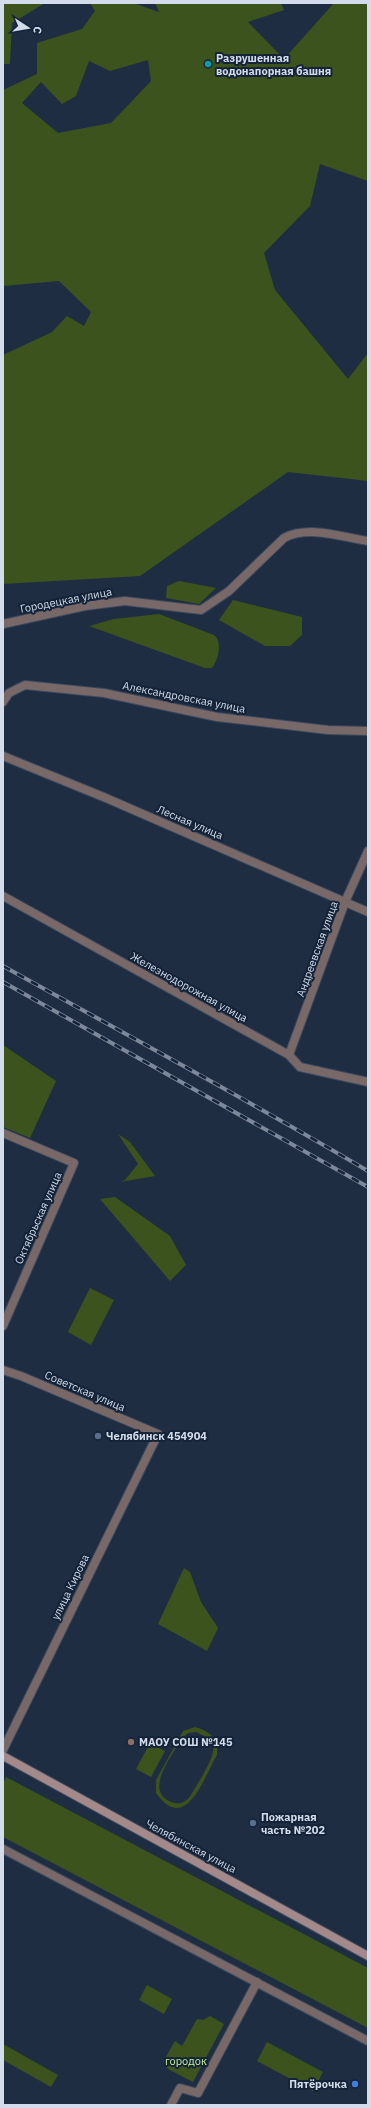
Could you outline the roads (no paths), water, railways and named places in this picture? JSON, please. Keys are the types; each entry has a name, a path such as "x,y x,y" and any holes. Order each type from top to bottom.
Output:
{"street":[{"name":"Городецкая улица","path":"3,624 85,606 125,601 200,610 229,591 284,538 294,533 306,531 368,541"},
{"name":"Александровская улица","path":"3,702 9,693 25,685 104,693 217,717 328,730 368,731"},
{"name":"Лесная улица","path":"3,756 106,798 368,912"},
{"name":"Андреевская улица","path":"290,1055 346,902 368,851"},
{"name":"Железнодорожная улица","path":"3,896 290,1055 300,1067 368,1082"},
{"name":"Октябрьская улица","path":"3,1133 74,1163 3,1326"},
{"name":"Советская улица","path":"3,1370 22,1376 158,1434"},
{"name":"улица Кирова","path":"3,1750 158,1434"},
{"name":"Челябинская улица","path":"3,1756 368,1956"},
{"path":"3,1849 368,2041"},
{"path":"171,2105 180,2088 198,2093 257,1982"}],"railway":[{"path":"3,966 232,1093 368,1171"},
{"path":"3,982 368,1187"}],"place":[{"name":"Разрушенная водонапорная башня","path":"208,64"},
{"name":"Челябинск 454904","path":"98,1436"},
{"name":"МАОУ СОШ №145","path":"131,1742"},
{"name":"Пожарная часть №202","path":"253,1823"},
{"name":"Пятёрочка","path":"355,2084"}],"park label":[{"name":"городок","path":"186,2061"}]}
